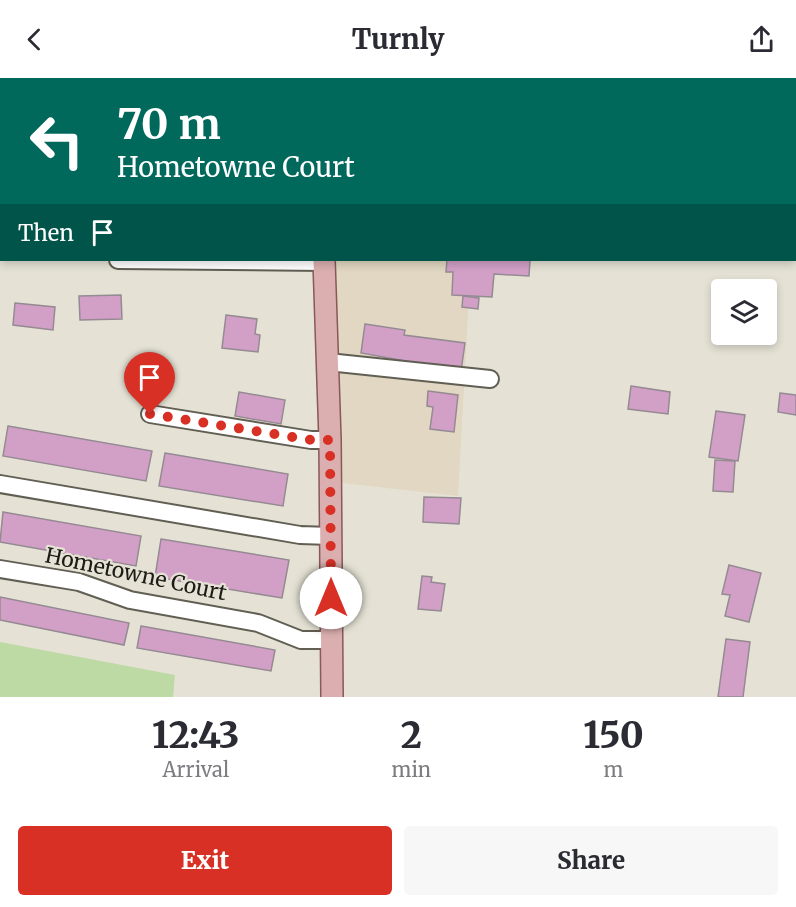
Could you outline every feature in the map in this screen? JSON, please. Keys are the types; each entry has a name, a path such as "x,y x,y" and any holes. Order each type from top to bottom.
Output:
{"main road":[{"path":"324,261 330,440 332,697"}],"street":[{"path":"251,261 324,261"},
{"path":"328,362 490,379"},
{"path":"150,414 311,440 330,440"},
{"path":"0,484 300,535 331,536"},
{"name":"Hometowne Court","path":"0,569 78,582 130,600 258,623 301,640 332,640"}],"shaded area":[{"path":"326,261 471,261 458,496 342,483"}],"green space":[{"path":"0,642 175,675 173,697 0,697"}],"building":[{"path":"447,261 530,261 529,276 494,274 492,297 452,295 453,272 446,272"},
{"path":"121,295 122,319 80,320 79,296"},
{"path":"463,296 479,298 478,309 462,307"},
{"path":"15,303 55,307 53,330 13,325"},
{"path":"226,315 257,319 255,334 260,335 258,352 222,348"},
{"path":"365,324 405,330 404,335 465,343 461,371 361,353"},
{"path":"631,386 670,392 668,414 628,409"},
{"path":"428,391 458,395 454,432 430,429 433,407 427,406"},
{"path":"239,392 285,400 281,424 235,416"},
{"path":"780,393 796,395 796,415 778,412"},
{"path":"716,411 745,415 738,461 709,457"},
{"path":"8,426 152,451 146,481 3,456"},
{"path":"165,453 288,474 283,506 159,486"},
{"path":"715,460 735,461 733,492 713,491"},
{"path":"424,497 461,498 459,524 423,522"},
{"path":"3,512 141,536 136,566 0,542"},
{"path":"161,539 289,560 282,598 155,577"},
{"path":"729,565 761,573 749,622 725,616 730,595 722,594"},
{"path":"422,576 432,577 431,582 445,584 441,611 418,609"},
{"path":"0,597 129,623 124,645 0,620"},
{"path":"141,626 275,650 271,671 137,648"},
{"path":"726,639 750,642 743,697 718,697"}],"route":[{"path":"150,414 311,440 330,440 331,598"}]}
